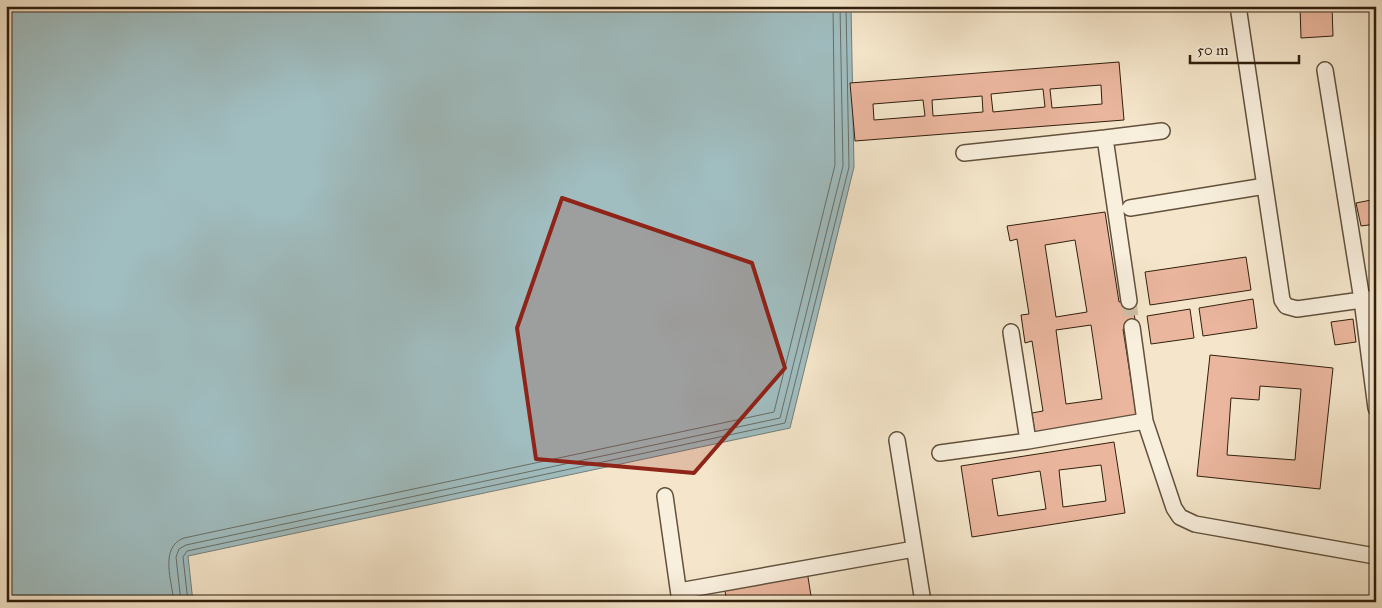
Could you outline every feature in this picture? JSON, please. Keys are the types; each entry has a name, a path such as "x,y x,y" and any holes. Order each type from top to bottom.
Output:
{"street":[{"path":"1238,6 1282,300 1286,306 1297,309 1369,299"},
{"path":"1325,70 1369,299 1376,408"},
{"path":"964,153 1162,131"},
{"path":"1105,138 1129,301"},
{"path":"1130,208 1265,186"},
{"path":"1132,327 1145,421 1174,508 1184,520 1194,524 1375,556"},
{"path":"1011,332 1028,441"},
{"path":"940,453 1028,441 1145,421"},
{"path":"897,440 923,602"},
{"path":"665,496 680,597 914,549"}],"highlighted area":[{"path":"562,198 752,263 785,368 694,473 536,459 517,328"}],"water":[{"path":"6,6 851,6 854,167 790,428 188,556 193,602 6,602"}],"building":[{"path":"1300,6 1332,6 1333,36 1301,38"},
{"path":"1119,62 1124,120 855,141 850,83","holes":["1101,85 1102,104 1052,108 1050,89","1043,89 1045,107 993,112 991,94","982,96 983,112 933,116 932,100","923,100 925,116 874,120 873,104"]},
{"path":"1376,199 1376,224 1361,226 1356,203"},
{"path":"1105,212 1119,302 1132,300 1136,326 1123,329 1137,419 1035,434 1032,413 1043,411 1032,341 1025,343 1021,315 1029,314 1017,239 1010,241 1007,226","holes":["1075,240 1087,312 1056,317 1045,245","1091,325 1102,399 1066,404 1056,330"]},
{"path":"1246,257 1251,290 1150,305 1145,272"},
{"path":"1253,299 1257,328 1203,336 1199,308"},
{"path":"1190,309 1194,338 1151,344 1147,316"},
{"path":"1353,319 1356,342 1335,345 1331,322"},
{"path":"1210,355 1333,368 1320,489 1197,476","holes":["1260,386 1301,389 1295,460 1227,455 1231,398 1259,400"]},
{"path":"1114,442 1125,513 972,537 961,466","holes":["1101,465 1106,501 1063,507 1059,470","1040,471 1046,509 998,516 992,479"]},
{"path":"807,571 812,602 727,602 724,586"}],"tunnel":[{"path":"1129,301 1132,327"}]}
